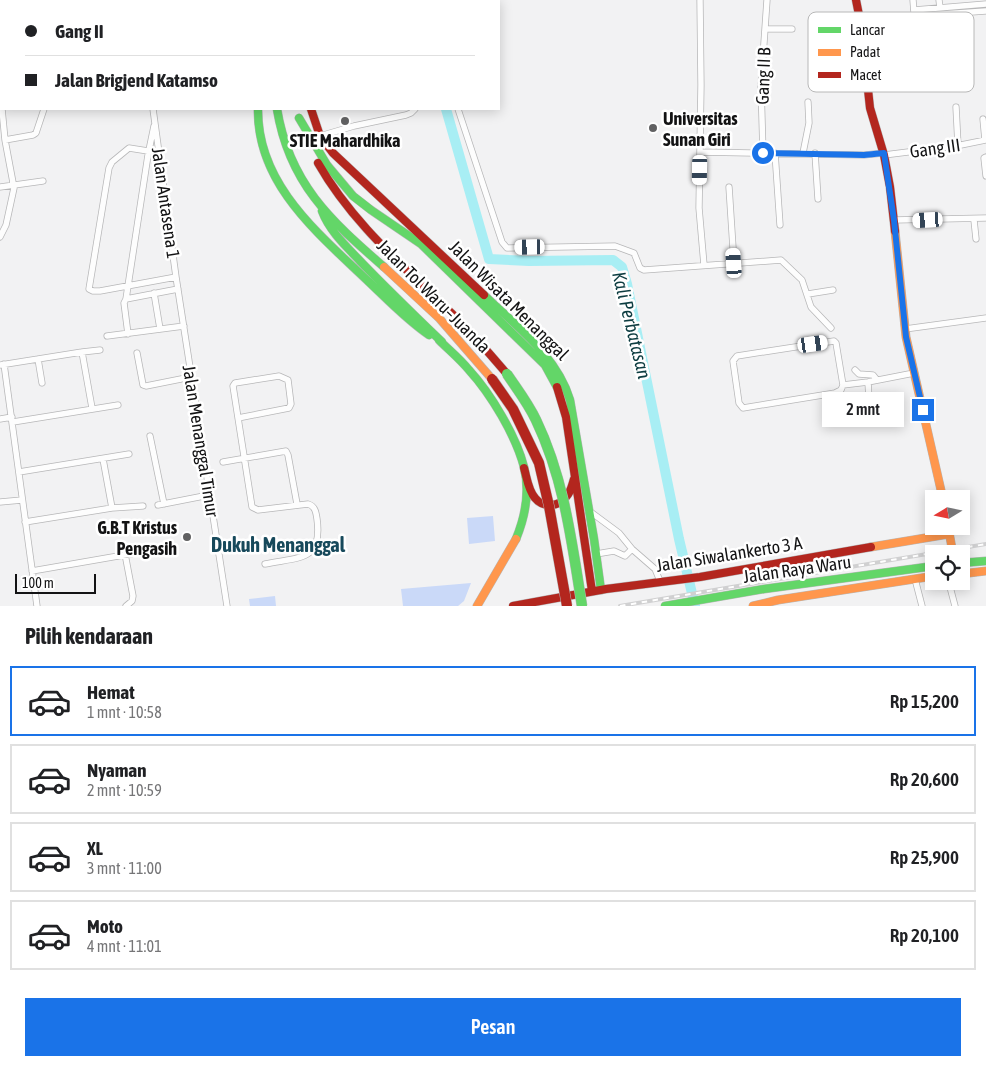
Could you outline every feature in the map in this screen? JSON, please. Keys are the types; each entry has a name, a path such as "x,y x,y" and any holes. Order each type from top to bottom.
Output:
{"main road":[{"path":"868,92 870,108 884,154 894,220 905,329 941,490"},
{"path":"258,110 258,128 262,146 283,193 297,213 315,233 388,300 424,332 442,342"},
{"name":"Jalan Tol Waru–Juanda","path":"277,110 284,143 293,165 302,182 320,207 430,310 475,357 492,379 525,432 539,463 549,506 567,606"},
{"name":"Jalan Wisata Menanggal","path":"311,110 320,136 333,153 420,233 537,346 557,370 566,386 573,410 596,554 597,591"},
{"path":"297,113 328,167 349,192 363,204 421,244 545,365 555,380 560,393 597,591"},
{"name":"Jalan Tol Waru–Juanda","path":"297,113 320,167 348,209 372,235 468,328 507,374 538,425 549,450 564,504 582,606"},
{"path":"320,207 326,222 336,235 469,369 491,398 514,441 535,498 547,506 556,505 567,498 572,488 575,474"},
{"path":"477,606 509,552 520,528 526,504 524,468"},
{"name":"Jalan Siwalankerto 3 A","path":"514,606 660,581 700,577 925,535"},
{"path":"970,562 986,561"},
{"name":"Jalan Raya Waru","path":"665,606 773,588 925,567"},
{"path":"970,573 986,571"},
{"name":"Jalan Raya Waru","path":"753,606 778,600 925,580"}],"street":[{"path":"318,0 330,0"},
{"path":"700,0 699,208 704,265"},
{"name":"Gang II B","path":"763,153 762,86 767,0"},
{"path":"939,0 940,8"},
{"path":"919,12 964,3 986,4"},
{"path":"950,12 986,11"},
{"path":"766,29 792,29"},
{"path":"803,153 809,123 808,102"},
{"path":"956,107 958,145"},
{"path":"0,237 6,225 14,185 5,140 2,110"},
{"path":"5,140 34,135 44,110"},
{"name":"Jalan Antasena 1","path":"148,150 129,148 110,165 88,286 90,290 128,286 176,277 153,110"},
{"path":"320,136 354,126 406,115 414,110"},
{"path":"458,110 502,242 507,248 615,246 634,253 642,270 678,269 704,265 782,260 802,280 811,307 831,328"},
{"path":"983,119 985,140"},
{"path":"128,334 124,303 148,150 155,124"},
{"name":"Gang III","path":"700,152 864,155 958,145 985,140"},
{"path":"775,153 780,225"},
{"path":"815,154 818,199"},
{"path":"986,157 984,158 986,176"},
{"path":"0,187 42,181"},
{"path":"729,187 734,263"},
{"path":"894,220 974,220 986,218"},
{"path":"974,220 976,239"},
{"name":"Jalan Menanggal Timur","path":"176,277 227,606"},
{"path":"126,299 178,289"},
{"path":"808,294 833,290"},
{"path":"154,293 160,329"},
{"path":"905,329 986,318"},
{"path":"107,336 184,326"},
{"path":"834,341 836,343 843,385 841,390 835,393 743,408 739,403 733,361 737,356 834,341"},
{"path":"37,606 12,420 2,364 100,350"},
{"path":"82,352 92,408"},
{"path":"137,353 143,385 192,377"},
{"path":"38,359 42,383"},
{"path":"856,370 859,374 874,375 877,380"},
{"path":"843,385 914,373"},
{"path":"238,418 289,408 291,404 288,380 279,376 234,384 233,387 252,507 254,509 311,504 316,511 318,530 316,548 308,554 265,564"},
{"path":"868,382 869,399 874,409"},
{"path":"0,419 12,420 118,405"},
{"path":"150,436 161,505 209,495"},
{"path":"223,462 287,452 297,504"},
{"path":"19,472 129,454"},
{"path":"103,458 112,508"},
{"path":"0,502 22,500"},
{"path":"25,522 112,508 143,506"},
{"path":"588,510 619,533 655,569 660,581"},
{"path":"596,554 614,551 625,556 632,548"},
{"path":"32,571 147,551"},
{"path":"124,554 133,596 132,601 126,606"},
{"path":"922,606 926,590"},
{"path":"951,590 954,606"}],"shaded area":[{"path":"493,516 495,541 469,544 467,518"},
{"path":"471,583 464,601 458,606 403,606 401,589"},
{"path":"275,596 276,606 250,606 249,599"}],"waterway":[{"name":"Kali Perbatasan","path":"446,110 489,259 529,261 613,260 622,267 679,539 695,606"}],"railway":[{"path":"620,606 986,544"}],"traffic: fast":[{"path":"258,110 260,136 268,161 279,184 294,206 330,245 398,310 429,335"},
{"path":"277,110 291,158 302,179 330,216 384,267"},
{"path":"299,118 327,165 353,196 421,244 545,365 557,387"},
{"path":"322,211 325,219 345,245 442,342"},
{"path":"484,295 522,330 546,356 564,384 570,400 601,590"},
{"path":"439,340 466,366 486,391 502,416 515,442 524,467 527,485 524,513 516,539"},
{"path":"507,374 533,414 554,465 566,511 582,606"},
{"path":"970,562 986,561"},
{"path":"665,606 764,589 925,567"}],"traffic: slow":[{"path":"895,231 906,337 941,490"},
{"path":"384,267 439,318 492,379"},
{"path":"871,547 943,535"},
{"path":"950,535 951,545"},
{"path":"477,606 516,539"},
{"path":"970,573 986,571"},
{"path":"753,606 778,600 925,577"}],"traffic: jam":[{"path":"856,0 858,12"},
{"path":"868,92 870,108 884,155 895,231"},
{"path":"311,110 320,136 333,153 484,295"},
{"path":"318,163 345,204 361,223 394,258 463,324 507,374"},
{"path":"492,379 513,409 539,463 549,506 567,606"},
{"path":"557,387 566,417 592,591"},
{"path":"524,468 529,488 533,495 538,501 546,505 559,503 563,500 569,493 574,479"},
{"path":"513,606 606,589 700,577 871,547"}],"place":[{"name":"STIE Mahardhika","path":"345,121"},
{"name":"Universitas Sunan Giri","path":"653,128"},
{"name":"G.B.T Kristus Pengasih","path":"187,537"}],"district":[{"name":"Dukuh Menanggal","path":"278,544"}],"route":[{"path":"763,153 864,155 884,153 894,220 906,337 923,410"}]}
